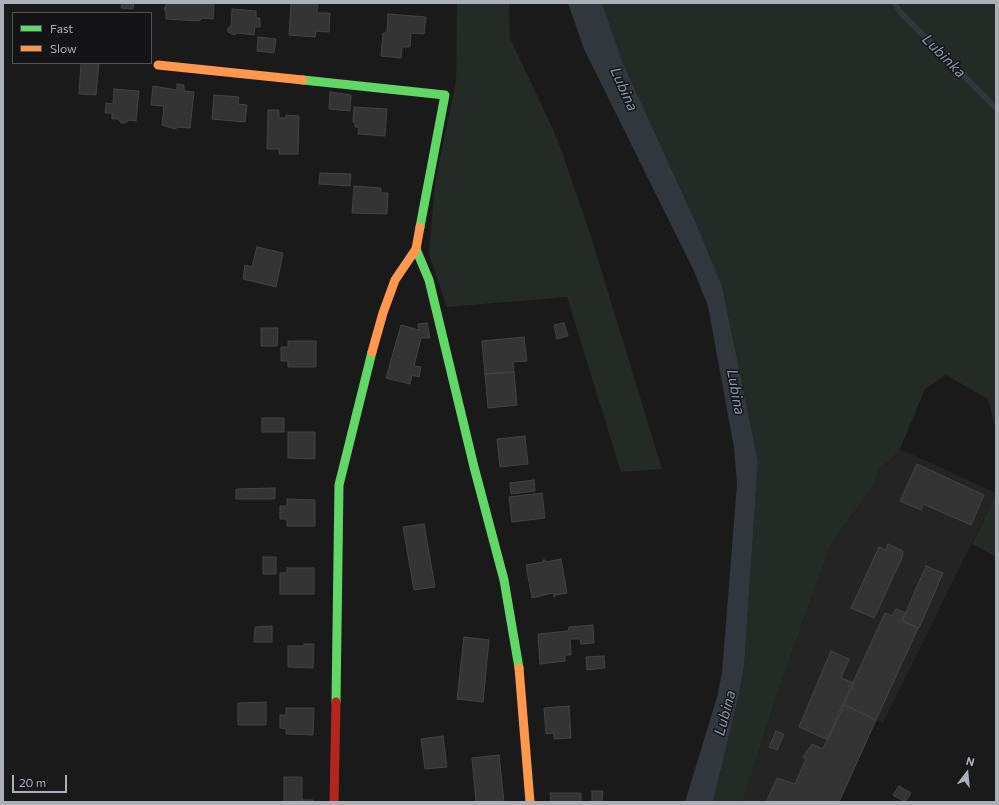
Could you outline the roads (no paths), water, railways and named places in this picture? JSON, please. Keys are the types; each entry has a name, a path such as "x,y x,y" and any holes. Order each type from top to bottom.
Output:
{"street":[{"path":"158,65 445,95 416,249 395,280 383,313 353,424 339,485 334,802"},
{"path":"416,249 429,280 448,352 474,467 504,580 519,668 530,802"}],"water":[{"name":"Lubina","path":"568,3 602,3 622,61 696,223 722,286 758,461 744,667 713,802 685,802 717,697 722,673 737,484 734,448 708,306 694,271 584,49"}],"waterway":[{"name":"Lubinka","path":"895,3 900,12 996,108"}]}
